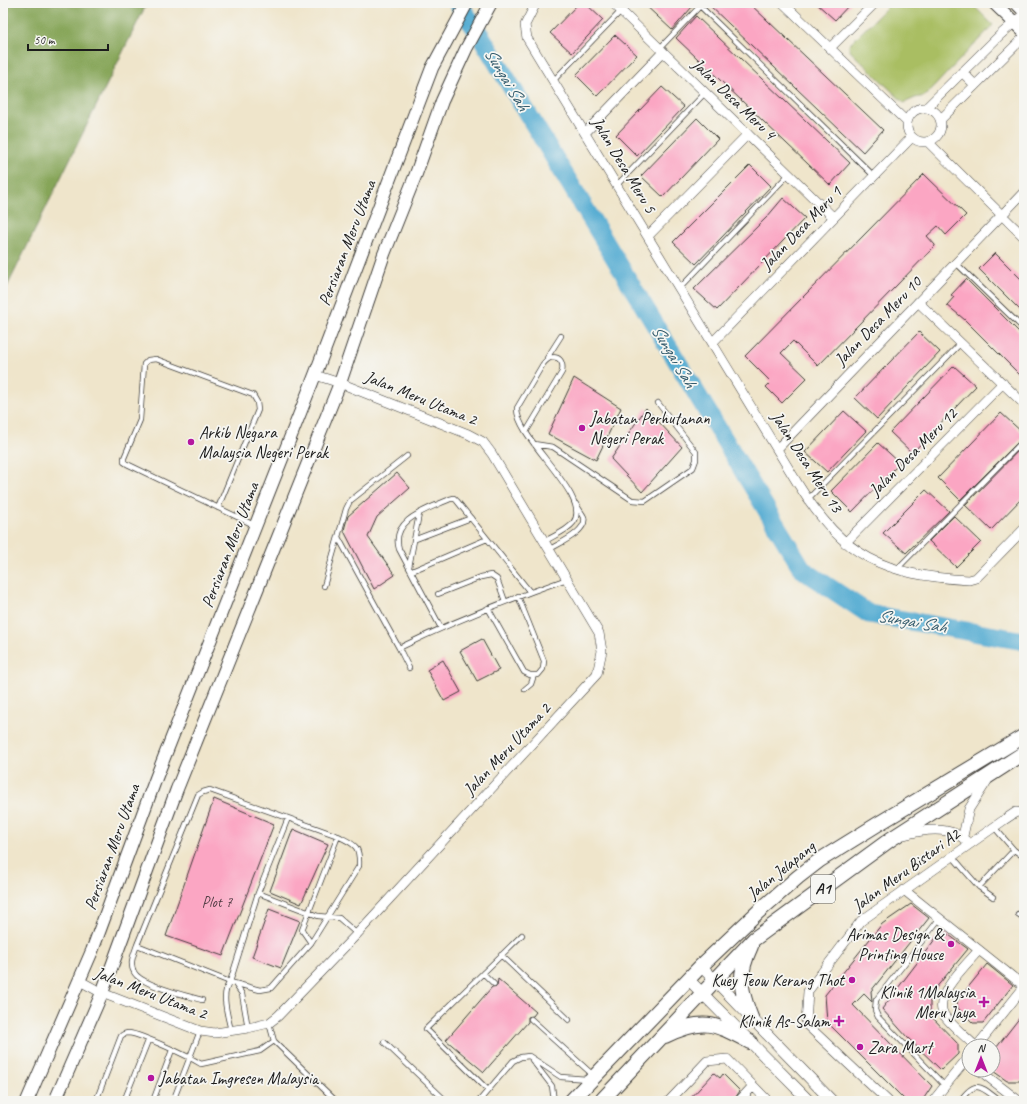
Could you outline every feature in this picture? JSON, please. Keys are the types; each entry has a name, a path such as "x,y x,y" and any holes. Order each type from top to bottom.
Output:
{"main road":[{"name":"Persiaran Meru Utama","path":"27,1101 80,981 156,778 315,375 430,74 467,3"},
{"path":"994,3 1024,32"},
{"path":"1016,3 1024,11"},
{"path":"55,1101 102,993 177,789 340,383 384,254 416,174 442,101 466,49 489,7"},
{"path":"365,243 384,254"},
{"name":"Jalan Jelapang","path":"571,1101 700,966 758,912 820,860 1024,736"},
{"name":"A1","path":"593,1078 606,1096 657,1040 754,939 891,839 1024,753"},
{"path":"752,1020 743,996 741,984 742,970 754,939"},
{"path":"657,1040 695,1024 709,1023 722,1027 750,1042"}],"street":[{"name":"Jalan Desa Meru 5","path":"536,3 527,18 525,32 713,342"},
{"name":"Jalan Desa Meru 4","path":"613,3 833,217"},
{"path":"783,3 907,122"},
{"path":"830,48 873,4"},
{"path":"927,107 1024,14"},
{"path":"941,119 1024,37"},
{"path":"586,133 661,51"},
{"path":"962,72 975,85"},
{"path":"927,107 936,111 941,119 940,134 928,142 916,141 907,128 907,122 912,113 921,108 927,107"},
{"path":"648,236 748,134"},
{"name":"Jalan Desa Meru 1","path":"713,342 912,137"},
{"path":"928,142 1024,237"},
{"name":"Jalan Desa Meru 10","path":"777,449 1024,192"},
{"path":"918,302 1024,404"},
{"name":"Jalan Desa Meru 13","path":"713,342 808,499 828,526 845,543 872,560 896,570 914,574 960,580 976,578 1024,529"},
{"name":"Jalan Meru Utama 2","path":"80,981 102,993 200,1031 215,1033 269,1023 358,934 597,674 602,651 599,633 547,545 483,442 468,434 340,383 315,375"},
{"name":"Jalan Desa Meru 12","path":"845,543 1003,383"},
{"path":"962,836 969,809 979,790 993,773"},
{"name":"Jalan Meru Bistari A2","path":"888,1101 806,1024 808,991 861,921 1016,812 1024,813"},
{"path":"891,839 928,829 962,836 969,844"},
{"path":"904,890 1024,986 982,1038"},
{"path":"968,1038 944,1014 942,1002 946,990 978,950"},
{"path":"700,966 716,980 752,1020 832,1101"},
{"path":"688,979 809,1101"},
{"path":"669,1101 708,1061 727,1059 768,1101"},
{"path":"933,1101 961,1067"},
{"path":"989,1078 1019,1101"},
{"path":"739,1101 753,1086"}],"lane":[{"path":"661,51 700,4 874,176"},
{"path":"554,81 621,11"},
{"path":"618,185 705,93"},
{"path":"680,288 789,174"},
{"path":"956,263 1024,329"},
{"path":"547,545 581,530 584,524 584,517 567,488 534,444 516,415 517,408 561,336"},
{"path":"808,499 961,343"},
{"path":"526,432 562,372 563,366 561,361 552,356 547,358"},
{"path":"218,508 258,410 257,402 253,395 156,359 148,360 144,364 140,420 124,458 124,462 218,508 256,526"},
{"path":"534,444 553,447 632,500 645,501 693,468 696,460 696,452 658,403"},
{"path":"896,570 1024,440"},
{"path":"324,586 346,509 350,501 407,456"},
{"path":"441,628 399,549 398,536 403,523 454,498 530,592"},
{"path":"547,545 574,523 576,503"},
{"path":"410,569 419,514"},
{"path":"416,539 471,518"},
{"path":"338,537 409,668"},
{"path":"410,569 487,539"},
{"path":"438,594 481,577 491,575 497,579 504,601"},
{"path":"399,648 504,601 567,579"},
{"path":"488,608 524,672 534,675 540,673 544,666 544,661 518,596"},
{"path":"525,689 530,684 534,675"},
{"path":"202,1000 142,981 134,973 131,966 132,957 198,795 210,790 338,836 355,845 360,853 359,866 311,943 271,988 260,990 230,982"},
{"path":"231,1031 225,996 226,987 230,982 258,893 288,818"},
{"path":"994,827 1014,850 1024,857"},
{"path":"311,943 302,932 338,836"},
{"path":"979,887 1014,850"},
{"path":"952,856 979,887 993,897"},
{"path":"258,893 309,913 339,918 358,934"},
{"path":"1018,914 1024,918"},
{"path":"940,918 876,1000 875,1010 878,1017 945,1086"},
{"path":"488,1090 426,1029 522,935"},
{"path":"138,945 238,986 242,994 248,1028"},
{"path":"501,955 569,1020"},
{"path":"483,973 494,984"},
{"path":"531,1019 593,1078"},
{"path":"269,1023 274,1041 336,1101"},
{"path":"173,1101 191,1058 200,1031"},
{"path":"96,1101 121,1036 129,1033 191,1058 201,1064 260,1051 274,1041"},
{"path":"124,1101 148,1040"},
{"path":"384,1042 446,1101"},
{"path":"153,1101 172,1050"},
{"path":"529,1056 552,1086 554,1101"},
{"path":"479,1101 513,1062 521,1057 529,1056 561,1077 593,1078"},
{"path":"960,1101 968,1090 974,1087 981,1088 1000,1101"}],"green space":[{"path":"3,3 147,3 3,295"},
{"path":"891,3 971,3 993,25 925,96 915,98 904,103 850,51 849,45"}],"building":[{"path":"579,3 585,3 603,20 572,53 550,33"},
{"path":"643,3 687,3 692,7 672,30"},
{"path":"707,3 749,3 883,130 863,152"},
{"path":"816,3 851,3 835,20"},
{"path":"696,16 850,163 830,185 676,38"},
{"path":"615,35 637,55 597,96 576,75"},
{"path":"662,87 684,107 637,156 616,135"},
{"path":"697,118 718,139 663,197 641,176"},
{"path":"750,165 771,186 696,264 673,242"},
{"path":"924,174 966,215 946,235 938,226 927,236 935,246 818,366 793,341 781,353 807,378 782,403 766,387 771,382 745,356"},
{"path":"783,198 805,218 717,310 694,289 767,217"},
{"path":"995,253 1024,282 1024,314 979,269"},
{"path":"966,279 1024,337 1024,379 965,320 947,305 954,297 951,295"},
{"path":"919,332 940,352 877,419 855,398"},
{"path":"954,366 976,386 912,453 890,432"},
{"path":"574,378 621,408 596,460 548,434"},
{"path":"646,408 682,447 642,492 611,459"},
{"path":"844,411 866,431 827,472 805,452"},
{"path":"1001,413 1024,434 1024,436 960,500 938,478"},
{"path":"878,443 900,463 852,512 831,491"},
{"path":"1024,445 1024,496 991,530 965,505"},
{"path":"397,473 410,488 377,517 368,537 395,575 374,589 344,531 348,516"},
{"path":"926,490 949,511 906,553 883,533"},
{"path":"954,516 981,542 956,567 929,541"},
{"path":"482,639 499,670 477,681 460,651"},
{"path":"443,660 461,692 444,701 427,670"},
{"path":"214,799 274,824 223,956 166,936"},
{"path":"293,829 328,844 301,904 270,891"},
{"path":"911,904 929,918 871,991 872,1002 864,994 853,1005 932,1086 922,1101 906,1101 827,1022 825,995 882,924"},
{"path":"269,909 300,921 281,968 252,957"},
{"path":"942,930 968,949 930,995 930,1015 958,1044 958,1054 941,1070 907,1037 882,1009"},
{"path":"987,964 1013,985 983,1023 973,1023 958,1008 957,1001"},
{"path":"498,979 536,1012 533,1016 528,1017 528,1022 484,1072 446,1040 492,987 497,986"},
{"path":"1024,1012 1024,1081 1007,1081 1001,1077 1001,1042"},
{"path":"714,1073 720,1078 723,1074 740,1091 733,1101 688,1101"}],"waterway":[{"name":"Sungai Sah","path":"458,3 482,38 803,570 869,614 1024,641"}],"place":[{"name":"Jabatan Perhutanan Negeri Perak","path":"582,428"},
{"name":"Arkib Negara Malaysia Negeri Perak","path":"191,442"},
{"name":"Arimas Design & Printing House","path":"951,944"},
{"name":"Kuey Teow Kerang Thot","path":"852,980"},
{"name":"Klinik 1Malaysia Meru Jaya","path":"984,1002"},
{"name":"Klinik As-Salam","path":"839,1021"},
{"name":"Zara Mart","path":"860,1047"},
{"name":"Jabatan Imgresen Malaysia","path":"151,1078"}]}
